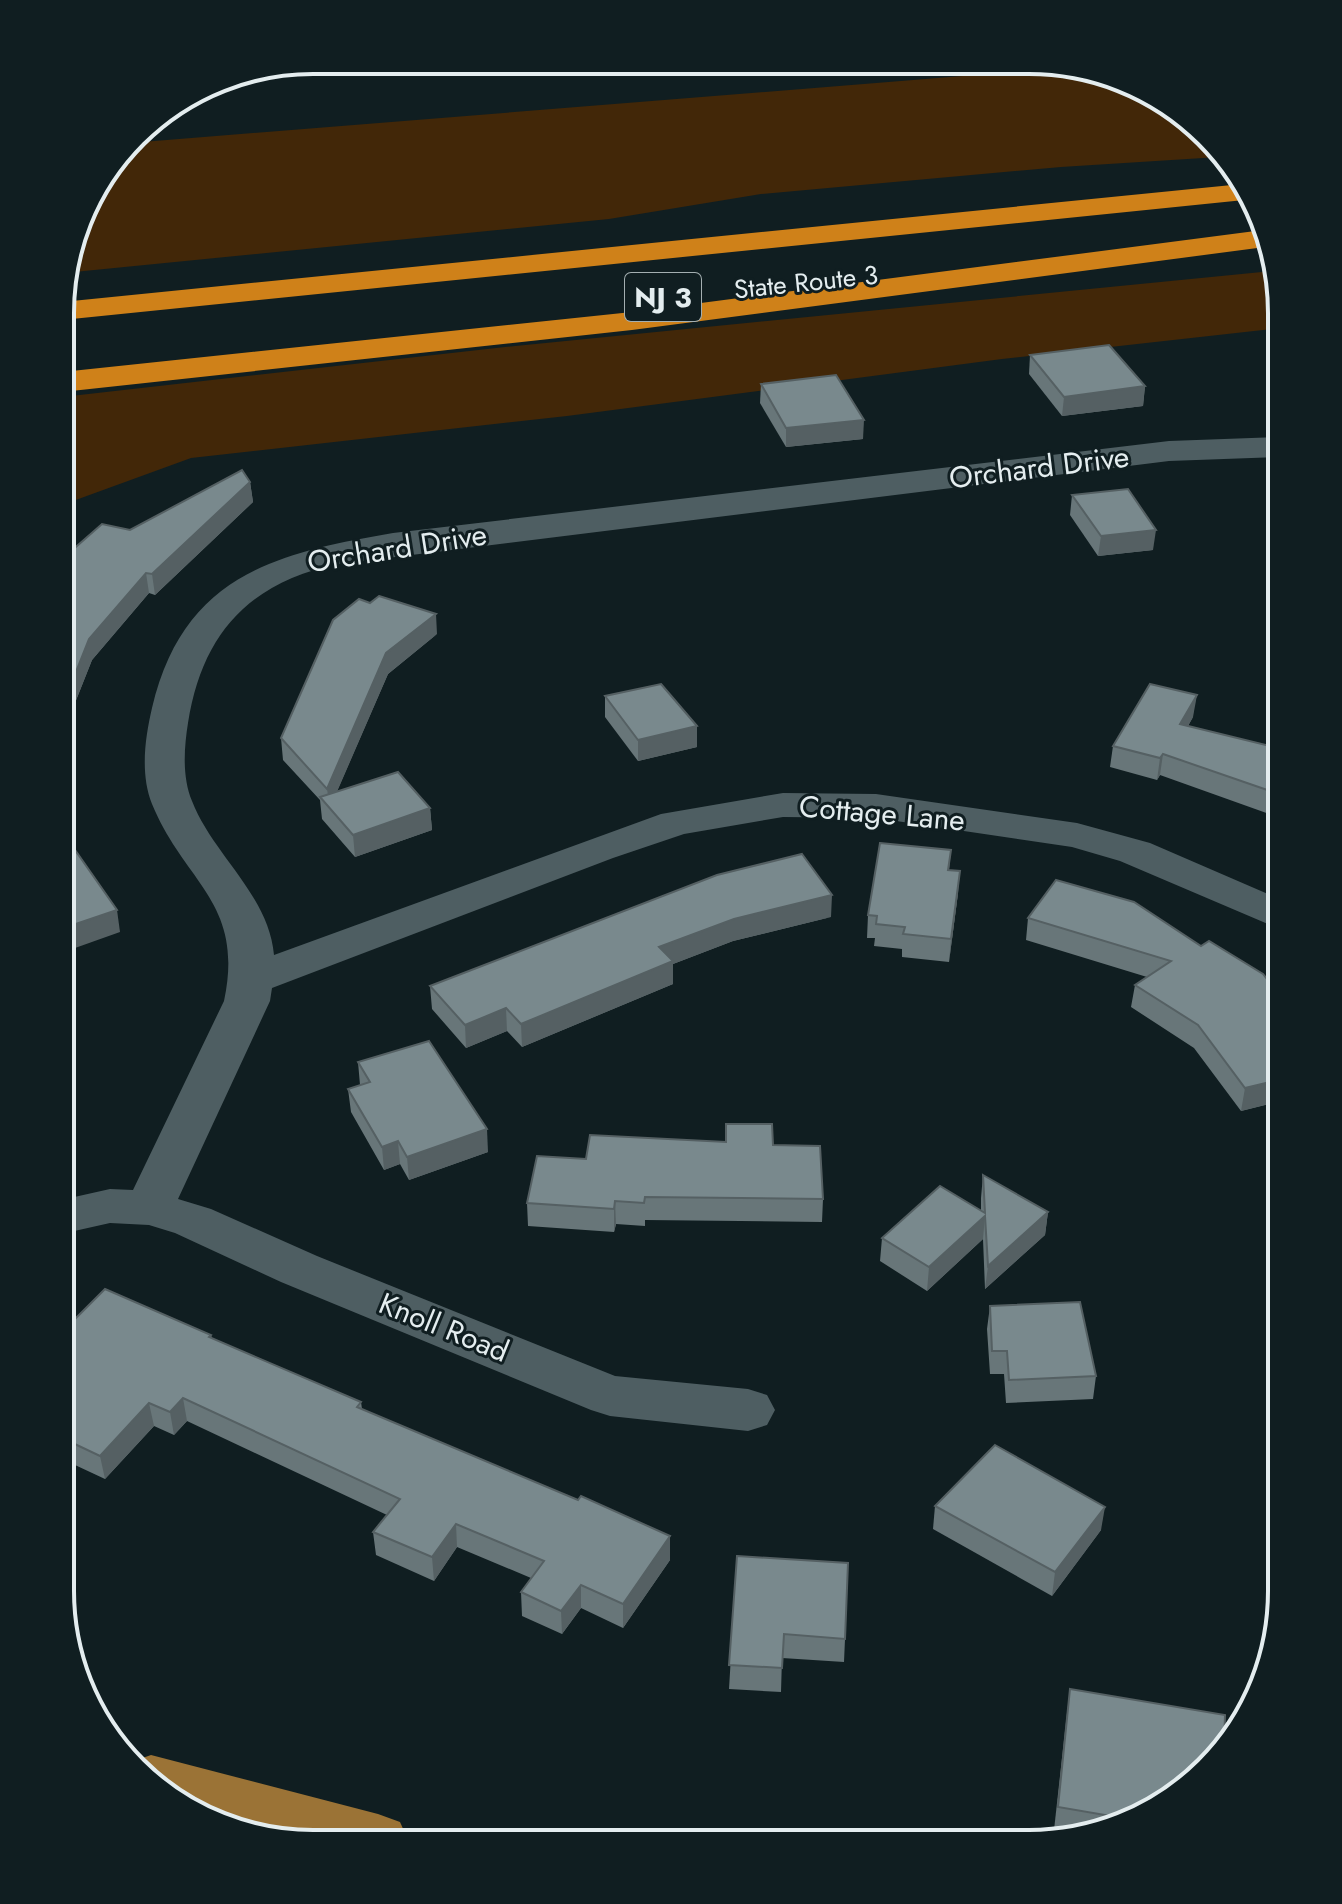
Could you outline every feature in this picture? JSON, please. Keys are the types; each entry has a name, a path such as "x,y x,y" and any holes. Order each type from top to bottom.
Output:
{"highway":[{"name":"State Route 3","path":"74,310 1235,193"},
{"name":"State Route 3","path":"74,360 1255,237"},
{"path":"74,381 632,321 1255,237"}],"main road":[{"path":"180,1790 333,1830"}],"street":[{"name":"Orchard Drive","path":"149,1208 255,978 248,928 234,897 195,849 170,799 166,754 170,714 182,665 210,618 285,568 326,556 393,544 1169,451 1268,447"},
{"name":"Cottage Lane","path":"255,978 676,823 783,805 876,806 1077,835 1135,852 1268,910"},
{"path":"74,1214 110,1206 149,1208"},
{"name":"Knoll Road","path":"149,1208 193,1221 299,1269 610,1396 748,1410"}],"shaded area":[{"path":"988,74 1029,74 1076,79 1135,99 1187,133 1211,158 1061,167 761,194 609,219 78,272 92,221 106,193 146,142"},
{"path":"1264,272 1266,282 1268,330 1002,359 567,416 191,458 74,501 74,396 505,347"}],"building":[{"path":"1109,345 1145,386 1064,397 1030,355"},
{"path":"836,375 864,420 786,428 761,384"},
{"path":"242,470 250,482 152,574 146,573 89,639 74,677 74,549 102,524 130,530"},
{"path":"1128,489 1156,530 1101,536 1072,495"},
{"path":"379,596 436,614 386,653 327,789 281,738 333,620 359,599 370,603"},
{"path":"661,684 697,726 638,740 605,696"},
{"path":"1150,684 1197,695 1180,724 1268,745 1268,790 1163,754 1160,758 1113,746"},
{"path":"398,772 430,808 353,835 320,797"},
{"path":"880,843 951,850 948,870 960,871 951,939 903,934 905,927 876,924 877,916 868,915"},
{"path":"74,848 117,910 74,925"},
{"path":"802,854 832,895 734,919 659,947 673,961 521,1024 506,1008 465,1025 430,986 717,875"},
{"path":"1056,880 1134,902 1201,946 1209,941 1263,974 1267,980 1267,1083 1245,1088 1198,1025 1135,985 1171,961 1028,918"},
{"path":"429,1041 487,1129 407,1157 398,1141 382,1147 348,1089 370,1082 358,1062"},
{"path":"726,1124 772,1124 773,1145 820,1146 823,1199 645,1197 644,1203 615,1201 614,1209 527,1203 537,1156 586,1159 590,1135 726,1142"},
{"path":"983,1175 1048,1212 988,1266 985,1216 929,1267 882,1238 940,1186 985,1213"},
{"path":"105,1289 361,1402 357,1407 578,1500 581,1496 670,1536 623,1604 581,1585 561,1611 521,1592 544,1561 456,1524 432,1557 373,1532 400,1499 183,1398 170,1412 149,1403 100,1456 74,1444 74,1320"},
{"path":"1080,1302 1096,1376 1009,1380 1007,1351 992,1351 990,1306"},
{"path":"995,1445 1105,1507 1055,1572 935,1506"},
{"path":"737,1556 848,1563 845,1639 784,1634 782,1668 729,1665"},
{"path":"1070,1689 1225,1715 1225,1729 1187,1771 1135,1805 1109,1816 1058,1807"}]}
